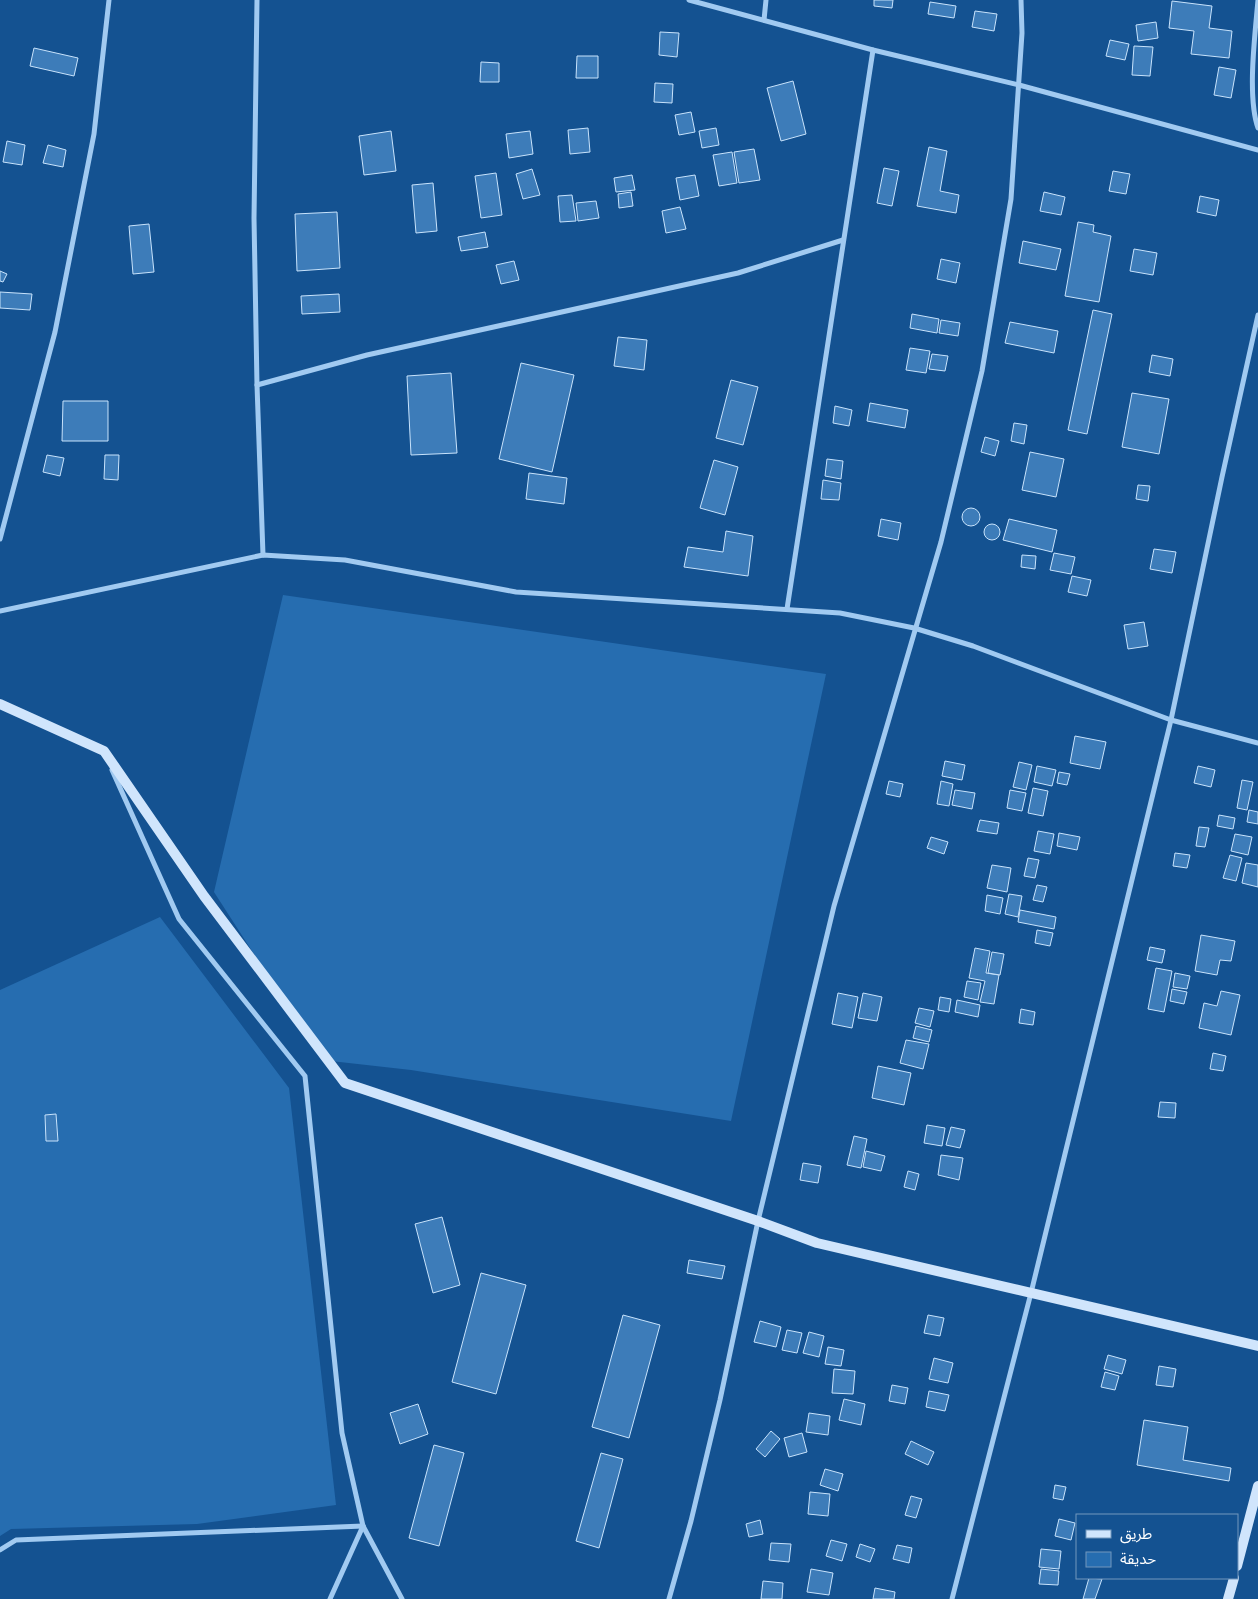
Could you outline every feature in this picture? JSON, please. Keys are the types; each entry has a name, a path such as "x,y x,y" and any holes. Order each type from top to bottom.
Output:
{"street":[{"path":"0,539 55,332 94,134 109,0"},
{"path":"257,0 254,218 263,555"},
{"path":"689,0 873,50 1019,85 1258,150"},
{"path":"764,20 766,0"},
{"path":"669,1599 691,1521 758,1221 834,906 914,628 941,542 982,371 1010,199 1022,33 1021,0"},
{"path":"1258,0 1253,87 1254,118 1258,128"},
{"path":"786,609 873,50"},
{"path":"257,385 367,355 738,273 843,240"},
{"path":"952,1599 1031,1293 1171,720 1258,316"},
{"path":"0,611 263,555 345,560 516,592 840,613 914,628 973,646 1171,720 1258,743"},
{"path":"0,704 104,751 204,896 345,1083 758,1221 816,1243 1258,1346"},
{"path":"104,751 179,920 305,1076 342,1433 363,1526 402,1599"},
{"path":"1238,1562 1258,1486"},
{"path":"0,1550 16,1540 363,1526"},
{"path":"330,1599 363,1526"},
{"path":"1228,1599 1234,1579"}],"green space":[{"path":"283,595 826,674 731,1121 411,1070 322,1060 214,892"},
{"path":"160,917 289,1088 336,1505 197,1524 11,1529 0,1536 0,990"}],"building":[{"path":"874,0 893,0 892,8 874,6"},
{"path":"1172,1 1212,6 1209,28 1232,31 1229,58 1191,54 1194,31 1169,28"},
{"path":"930,2 956,6 954,18 928,14"},
{"path":"975,11 997,14 994,31 972,27"},
{"path":"1156,22 1158,38 1138,41 1136,25"},
{"path":"660,32 679,33 677,57 659,55"},
{"path":"1110,40 1129,44 1125,60 1106,56"},
{"path":"1134,46 1153,47 1150,76 1132,75"},
{"path":"34,48 78,58 74,76 30,66"},
{"path":"577,56 598,56 598,78 576,78"},
{"path":"481,62 499,63 499,82 480,82"},
{"path":"1219,67 1236,70 1231,98 1214,95"},
{"path":"793,81 806,134 781,141 767,88"},
{"path":"655,83 673,84 672,103 654,102"},
{"path":"691,112 695,132 679,135 675,115"},
{"path":"588,128 590,152 570,154 568,130"},
{"path":"716,128 719,145 702,148 699,131"},
{"path":"391,131 396,171 364,175 359,136"},
{"path":"530,131 533,154 509,158 506,134"},
{"path":"7,141 25,145 22,165 3,162"},
{"path":"48,145 66,150 63,167 43,163"},
{"path":"929,147 947,151 940,191 959,195 956,213 917,206"},
{"path":"754,149 760,180 739,183 734,152"},
{"path":"732,152 737,183 719,186 713,155"},
{"path":"884,168 899,171 892,206 877,203"},
{"path":"532,169 540,195 523,199 516,174"},
{"path":"1113,171 1130,174 1126,194 1109,191"},
{"path":"496,173 502,215 481,218 475,176"},
{"path":"632,175 635,190 616,192 614,178"},
{"path":"695,175 699,196 680,200 676,178"},
{"path":"433,183 437,231 416,233 412,185"},
{"path":"631,192 633,206 619,208 618,194"},
{"path":"1044,192 1065,197 1061,215 1040,211"},
{"path":"572,195 576,221 560,222 558,196"},
{"path":"1200,196 1219,200 1216,216 1197,212"},
{"path":"596,201 599,218 578,221 576,203"},
{"path":"680,207 686,229 666,233 662,211"},
{"path":"337,212 340,268 297,271 295,214"},
{"path":"1078,222 1094,225 1093,232 1111,236 1099,302 1065,296"},
{"path":"149,224 154,272 133,274 129,226"},
{"path":"485,232 488,247 461,251 458,237"},
{"path":"1023,241 1061,249 1056,270 1019,263"},
{"path":"1134,249 1157,253 1153,275 1130,271"},
{"path":"941,259 960,263 956,283 937,279"},
{"path":"514,261 519,280 501,284 496,265"},
{"path":"0,271 7,274 3,282 0,281"},
{"path":"0,292 32,294 30,310 0,308"},
{"path":"339,294 340,312 302,314 301,296"},
{"path":"1093,310 1112,314 1087,434 1068,430"},
{"path":"912,314 939,319 937,333 910,328"},
{"path":"941,320 960,323 958,336 939,333"},
{"path":"1010,322 1058,331 1054,353 1005,343"},
{"path":"618,337 647,340 644,370 614,366"},
{"path":"910,348 930,351 926,373 906,370"},
{"path":"932,354 948,356 945,371 929,369"},
{"path":"1152,355 1173,359 1170,376 1149,372"},
{"path":"521,363 574,375 552,472 499,459"},
{"path":"451,373 457,453 411,455 407,376"},
{"path":"731,380 758,387 743,445 716,438"},
{"path":"1132,393 1169,399 1159,454 1122,447"},
{"path":"63,401 108,401 108,441 62,441"},
{"path":"870,403 908,410 905,428 867,421"},
{"path":"835,406 852,410 849,426 833,423"},
{"path":"1014,423 1027,425 1024,444 1011,441"},
{"path":"985,437 999,441 995,456 981,452"},
{"path":"1030,452 1064,459 1056,497 1022,490"},
{"path":"47,455 64,458 60,476 43,472"},
{"path":"105,455 119,455 118,480 104,479"},
{"path":"827,459 843,461 841,479 825,476"},
{"path":"714,460 738,467 725,515 700,508"},
{"path":"529,473 567,478 564,504 526,499"},
{"path":"823,480 841,483 839,500 821,499"},
{"path":"1138,485 1150,486 1148,501 1136,499"},
{"path":"971,508 977,511 980,517 977,523 971,526 965,523 962,517 965,511"},
{"path":"881,519 901,523 898,540 878,536"},
{"path":"1009,519 1057,530 1052,552 1003,540"},
{"path":"989,524 995,524 1000,529 998,538 989,540 984,535 984,529"},
{"path":"726,531 753,536 748,576 684,567 688,547 723,552"},
{"path":"1154,549 1176,552 1172,573 1150,569"},
{"path":"1054,553 1075,557 1071,574 1050,570"},
{"path":"1022,555 1036,556 1035,569 1021,567"},
{"path":"1072,576 1091,580 1087,596 1068,592"},
{"path":"1144,622 1148,646 1128,649 1124,625"},
{"path":"1075,736 1106,742 1100,769 1070,763"},
{"path":"945,761 965,765 962,780 942,776"},
{"path":"1019,762 1032,765 1026,790 1013,787"},
{"path":"1037,766 1056,770 1052,786 1034,782"},
{"path":"1198,766 1215,770 1211,787 1194,783"},
{"path":"1059,772 1070,774 1067,785 1057,783"},
{"path":"1242,780 1253,782 1247,810 1237,808"},
{"path":"889,781 903,784 900,797 886,794"},
{"path":"941,781 953,784 949,806 937,804"},
{"path":"1033,788 1048,791 1043,816 1028,813"},
{"path":"955,790 975,793 972,809 952,805"},
{"path":"1010,790 1026,793 1022,811 1007,808"},
{"path":"1249,810 1258,812 1258,824 1247,822"},
{"path":"1219,815 1235,818 1233,829 1217,826"},
{"path":"980,820 999,823 997,834 977,831"},
{"path":"1199,827 1209,828 1205,847 1196,846"},
{"path":"1038,831 1054,834 1050,854 1034,851"},
{"path":"1059,833 1080,837 1077,850 1057,846"},
{"path":"1235,834 1252,837 1248,855 1231,851"},
{"path":"931,837 948,842 944,854 927,848"},
{"path":"1175,853 1190,855 1187,868 1173,866"},
{"path":"1230,855 1242,858 1236,881 1223,878"},
{"path":"1028,858 1039,860 1035,878 1024,876"},
{"path":"1246,863 1258,865 1258,887 1242,883"},
{"path":"992,865 1011,868 1007,892 987,888"},
{"path":"1037,885 1047,887 1043,902 1033,900"},
{"path":"1009,894 1022,896 1018,917 1005,914"},
{"path":"987,895 1003,898 1000,914 985,911"},
{"path":"1020,910 1056,917 1054,929 1018,922"},
{"path":"1037,930 1053,933 1050,946 1035,943"},
{"path":"1201,935 1235,941 1231,961 1220,960 1217,975 1195,971"},
{"path":"1150,947 1165,950 1162,963 1147,960"},
{"path":"975,948 990,951 986,973 999,975 994,1004 980,1002 985,981 969,978"},
{"path":"992,952 1004,954 1000,975 988,973"},
{"path":"1156,968 1172,971 1164,1012 1148,1009"},
{"path":"1175,973 1190,976 1187,989 1173,987"},
{"path":"967,981 981,983 978,1000 964,997"},
{"path":"1172,989 1187,992 1184,1004 1170,1001"},
{"path":"1221,991 1240,995 1231,1035 1199,1028 1204,1003 1217,1006"},
{"path":"838,993 858,997 852,1028 832,1024"},
{"path":"863,993 882,997 877,1021 858,1018"},
{"path":"940,997 951,999 949,1012 938,1010"},
{"path":"957,1000 980,1005 978,1017 955,1012"},
{"path":"919,1008 934,1011 930,1027 915,1023"},
{"path":"1021,1009 1035,1012 1033,1025 1019,1023"},
{"path":"916,1026 932,1030 929,1042 913,1038"},
{"path":"906,1040 929,1044 923,1069 900,1063"},
{"path":"1213,1053 1226,1056 1223,1071 1210,1069"},
{"path":"878,1066 911,1073 904,1105 872,1098"},
{"path":"1160,1102 1176,1103 1175,1118 1158,1117"},
{"path":"56,1114 58,1141 46,1141 45,1115"},
{"path":"927,1125 945,1128 942,1146 924,1143"},
{"path":"951,1127 965,1130 960,1148 946,1145"},
{"path":"854,1136 867,1139 861,1168 847,1165"},
{"path":"866,1151 885,1156 881,1171 863,1167"},
{"path":"941,1155 963,1158 959,1180 938,1175"},
{"path":"803,1163 821,1166 818,1183 800,1180"},
{"path":"908,1171 919,1174 915,1190 904,1187"},
{"path":"442,1217 460,1285 433,1293 415,1224"},
{"path":"689,1260 725,1266 722,1279 687,1273"},
{"path":"481,1273 526,1285 496,1394 452,1382"},
{"path":"623,1315 660,1325 629,1438 592,1427"},
{"path":"928,1315 944,1318 940,1336 924,1333"},
{"path":"760,1321 781,1327 776,1347 754,1342"},
{"path":"787,1330 802,1333 797,1353 782,1350"},
{"path":"809,1332 824,1336 819,1357 803,1353"},
{"path":"828,1347 844,1350 841,1366 825,1364"},
{"path":"1108,1355 1126,1360 1122,1374 1104,1369"},
{"path":"934,1358 953,1363 948,1383 929,1379"},
{"path":"1159,1366 1176,1369 1173,1387 1156,1385"},
{"path":"834,1369 855,1371 853,1394 832,1393"},
{"path":"1105,1372 1119,1376 1115,1390 1101,1387"},
{"path":"892,1385 908,1388 905,1404 889,1401"},
{"path":"929,1391 949,1395 945,1411 926,1407"},
{"path":"844,1399 865,1404 861,1425 839,1420"},
{"path":"418,1404 428,1434 400,1444 390,1413"},
{"path":"809,1413 830,1416 828,1435 806,1432"},
{"path":"1144,1420 1188,1427 1183,1460 1231,1468 1229,1481 1137,1465"},
{"path":"771,1431 780,1439 765,1457 756,1449"},
{"path":"802,1433 807,1452 789,1457 784,1438"},
{"path":"911,1441 934,1452 928,1465 905,1454"},
{"path":"434,1445 464,1453 439,1546 409,1538"},
{"path":"601,1453 623,1459 599,1548 576,1541"},
{"path":"825,1469 843,1474 838,1491 820,1485"},
{"path":"1055,1485 1066,1487 1063,1500 1053,1498"},
{"path":"810,1492 830,1494 828,1516 808,1514"},
{"path":"911,1496 922,1499 916,1518 905,1515"},
{"path":"1059,1519 1075,1523 1071,1540 1055,1536"},
{"path":"760,1520 763,1534 749,1537 746,1524"},
{"path":"831,1540 847,1544 842,1561 826,1556"},
{"path":"771,1543 791,1544 789,1562 769,1560"},
{"path":"860,1544 875,1549 870,1562 856,1557"},
{"path":"897,1545 912,1548 909,1563 893,1559"},
{"path":"1041,1549 1061,1551 1059,1569 1039,1567"},
{"path":"811,1569 833,1573 829,1595 807,1592"},
{"path":"1041,1569 1059,1571 1058,1585 1039,1584"},
{"path":"1089,1579 1102,1579 1095,1599 1083,1599"},
{"path":"763,1581 783,1583 782,1599 761,1599"},
{"path":"875,1588 895,1592 894,1599 873,1599"}]}
